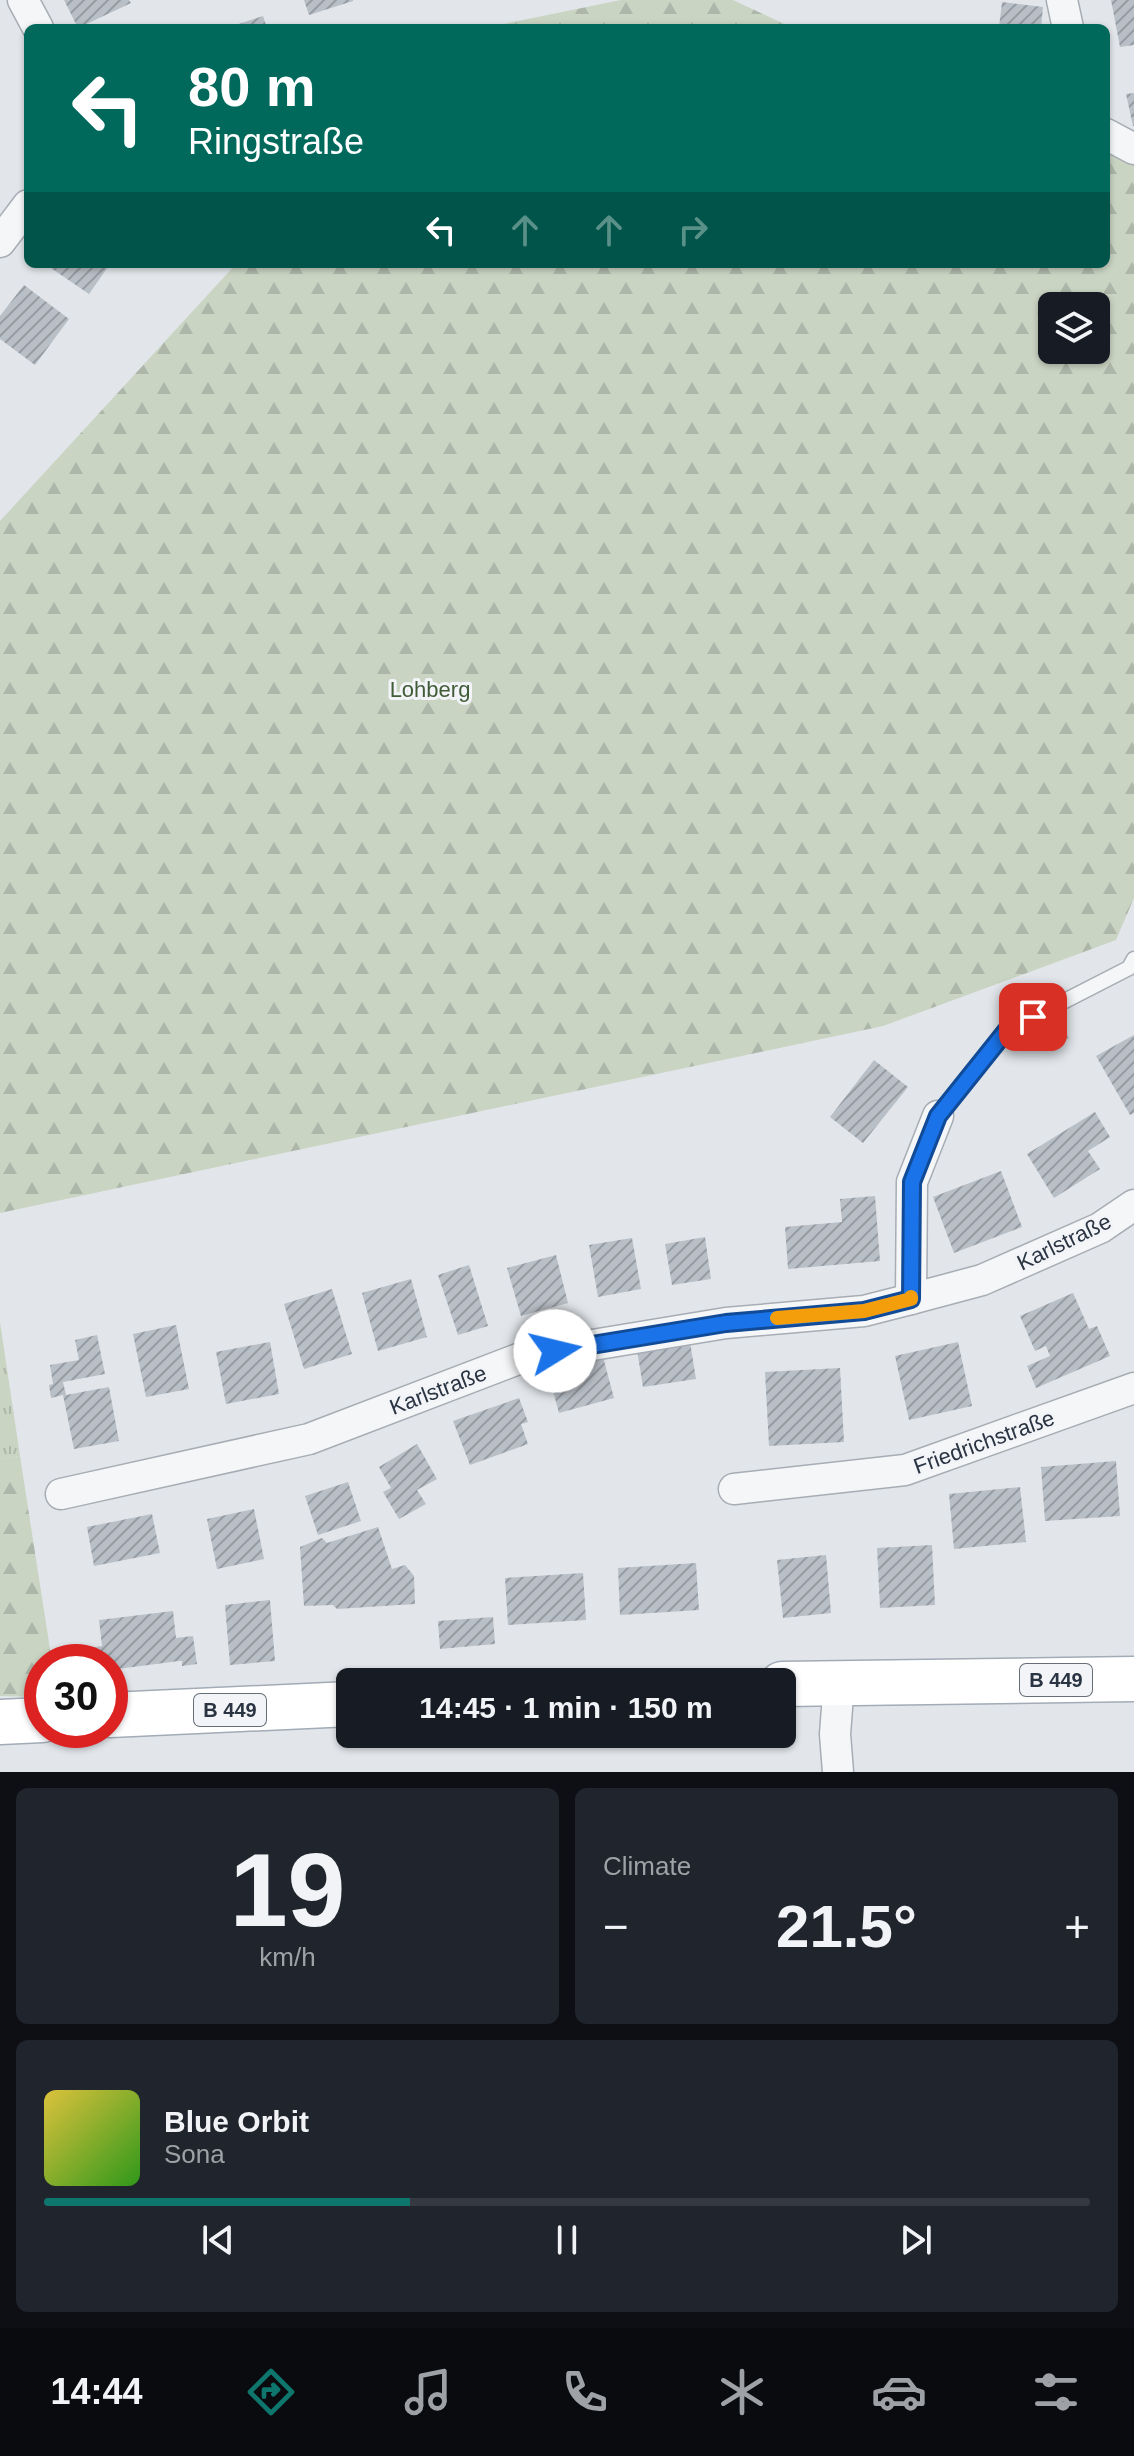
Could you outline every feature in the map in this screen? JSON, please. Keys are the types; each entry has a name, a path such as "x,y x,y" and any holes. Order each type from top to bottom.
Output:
{"main road":[{"name":"B 449","path":"796,1684 1134,1679"},
{"name":"B 449","path":"128,1714 336,1705"},
{"path":"0,1722 24,1721"}],"street":[{"path":"23,0 36,24"},
{"path":"1062,0 1067,24"},
{"path":"1110,136 1134,149"},
{"path":"0,242 24,210"},
{"path":"911,1299 912,1182 938,1116"},
{"name":"Karlstraße","path":"61,1494 309,1439 526,1356 726,1323 864,1311 982,1280 1100,1228 1134,1205"},
{"name":"Friedrichstraße","path":"734,1489 905,1470 1134,1388"},
{"path":"838,1772 835,1734 839,1682"}],"lane":[{"path":"938,1116 1006,1031 1129,968 1134,959"}],"green space":[{"path":"621,0 733,0 784,24 504,24"},
{"name":"Lohberg","path":"1110,139 1134,151 1134,898 1116,940 883,1026 0,1213 0,521 232,268 1110,268"},
{"path":"0,1322 20,1456 0,1459"},
{"path":"20,1456 49,1644 24,1644 24,1697 0,1696 0,1459"}],"building":[{"path":"64,0 129,0 131,3 86,24 76,24"},
{"path":"304,0 353,0 353,1 309,15"},
{"path":"1111,0 1134,0 1134,45 1120,47"},
{"path":"1002,2 1043,7 1041,24 999,24"},
{"path":"263,16 266,24 239,24"},
{"path":"1134,93 1134,126 1133,126 1126,94"},
{"path":"51,268 107,268 89,294"},
{"path":"24,285 69,319 35,365 0,339 0,316"},
{"path":"1054,1013 1069,1038 1051,1048 1036,1023"},
{"path":"1134,1035 1134,1113 1130,1115 1096,1056"},
{"path":"874,1060 908,1087 863,1143 830,1117"},
{"path":"1095,1112 1110,1137 1088,1151 1100,1169 1054,1198 1027,1154"},
{"path":"1001,1171 1022,1227 954,1253 933,1197"},
{"path":"875,1196 880,1261 788,1269 785,1227 842,1222 840,1199"},
{"path":"705,1237 711,1279 672,1285 665,1244"},
{"path":"632,1238 641,1289 598,1297 589,1245"},
{"path":"556,1255 568,1303 521,1316 507,1268"},
{"path":"469,1265 488,1326 458,1335 438,1275"},
{"path":"411,1279 427,1337 378,1351 362,1293"},
{"path":"332,1289 352,1354 304,1369 284,1304"},
{"path":"1073,1293 1089,1329 1097,1326 1110,1356 1036,1388 1027,1366 1050,1356 1046,1346 1035,1351 1020,1316"},
{"path":"176,1325 189,1389 146,1397 133,1334"},
{"path":"97,1335 105,1374 63,1382 66,1395 109,1387 119,1441 74,1449 63,1395 51,1398 49,1385 53,1384 50,1365 79,1360 75,1340"},
{"path":"270,1342 279,1394 226,1404 216,1352"},
{"path":"690,1342 696,1379 643,1387 637,1350"},
{"path":"958,1342 972,1406 909,1420 895,1356"},
{"path":"603,1357 614,1398 559,1413 548,1373"},
{"path":"840,1368 844,1442 769,1446 765,1372"},
{"path":"519,1398 528,1422 521,1424 528,1444 470,1465 453,1421"},
{"path":"417,1444 437,1479 417,1490 426,1504 399,1519 383,1492 391,1488 379,1467"},
{"path":"1116,1461 1120,1516 1045,1521 1041,1467"},
{"path":"348,1482 361,1521 318,1535 305,1496"},
{"path":"1020,1487 1026,1542 954,1549 949,1494"},
{"path":"254,1509 264,1559 217,1569 207,1519"},
{"path":"152,1514 160,1553 94,1566 87,1527"},
{"path":"378,1527 392,1569 405,1565 414,1576 415,1604 337,1609 333,1605 304,1606 300,1547 322,1538 327,1543"},
{"path":"932,1545 935,1605 880,1608 877,1548"},
{"path":"826,1555 831,1613 783,1618 777,1560"},
{"path":"696,1563 699,1610 620,1615 618,1568"},
{"path":"583,1573 586,1620 508,1625 505,1578"},
{"path":"270,1600 275,1661 230,1665 225,1605"},
{"path":"173,1611 176,1638 193,1636 197,1664 182,1666 182,1661 179,1661 128,1668 128,1644 102,1644 99,1620"},
{"path":"493,1617 495,1644 440,1649 438,1621"}],"slow traffic":[{"path":"777,1318 864,1311 911,1297"}],"route":[{"path":"555,1351 726,1323 864,1311 911,1299 912,1182 938,1116 1006,1031 1033,1017"}]}
